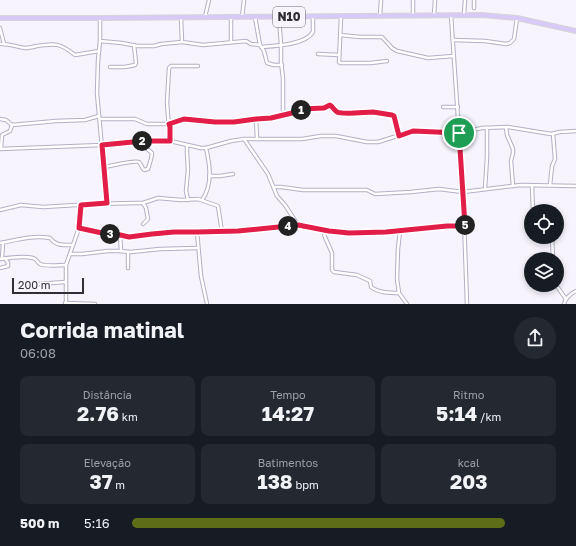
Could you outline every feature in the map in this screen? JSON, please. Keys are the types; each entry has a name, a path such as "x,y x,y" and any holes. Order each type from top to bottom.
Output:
{"main road":[{"name":"N10","path":"0,18 451,15 516,18 576,31"}],"street":[{"path":"205,17 209,0"},
{"path":"242,17 244,0"},
{"path":"380,16 381,0"},
{"path":"413,0 413,16"},
{"path":"434,16 435,0"},
{"path":"464,16 465,0"},
{"path":"474,0 474,8"},
{"path":"451,15 465,226 467,304"},
{"path":"279,16 283,78 283,115"},
{"path":"100,41 122,43 134,46 154,46 182,42 203,45 246,41 260,46 281,45 299,42 312,34 313,16"},
{"path":"341,16 340,63 371,63 387,61"},
{"path":"181,17 182,42"},
{"path":"230,42 231,17"},
{"path":"255,17 260,46 264,51 267,62 274,65 282,65"},
{"path":"100,18 97,93 107,203"},
{"path":"453,40 485,41 506,44 510,43 514,37 516,18"},
{"path":"0,28 4,44"},
{"path":"340,35 382,37 395,50 428,58 454,56"},
{"path":"0,44 27,48 55,44 64,46 75,55 99,51"},
{"path":"110,67 125,67 136,64 134,46"},
{"path":"318,54 339,55"},
{"path":"170,141 167,91 170,67 198,66"},
{"path":"0,119 6,120 12,125 100,118 133,118 147,124 169,124 184,119 234,122 283,115 302,109 324,108 330,105 333,106 338,112 375,112 392,115 394,116 399,136"},
{"path":"443,107 458,107"},
{"path":"256,119 257,139"},
{"path":"12,125 10,131 3,134 0,148 102,145 138,141 170,141 206,148 231,140 302,139 321,136 336,136 367,142 378,142 413,131 459,133 487,128 506,127 553,134 576,131"},
{"path":"506,127 507,135 513,149 511,161 513,186"},
{"path":"485,189 487,128"},
{"path":"550,185 552,166 555,159 553,134"},
{"path":"244,139 268,174 277,196 285,205 298,225"},
{"path":"104,167 137,161 144,170 148,169 152,152 138,141"},
{"path":"187,145 186,153 188,170 186,191 188,200"},
{"path":"202,200 209,184 209,164 206,148"},
{"path":"209,176 233,174"},
{"path":"274,187 303,190 367,190 375,194 439,189 463,192 513,186 576,186"},
{"path":"532,186 533,204"},
{"path":"0,210 21,205 43,208 107,203 143,203 156,198 180,200 196,199 218,206 222,232"},
{"path":"143,203 146,208 148,219 143,224"},
{"path":"81,205 79,228 66,265 66,304 95,304"},
{"path":"79,228 129,237 174,232 222,232 298,225 349,233 465,226"},
{"path":"323,229 332,253 332,268 334,272 370,280 371,287 374,289 399,293"},
{"path":"400,231 397,279 399,293 406,304"},
{"path":"197,232 201,276 207,304"},
{"path":"120,235 121,251"},
{"path":"0,268 8,266 8,263 2,258 1,243 16,239 35,237 50,238 56,244 73,245"},
{"path":"70,254 108,251 134,252 160,249 198,248"},
{"path":"128,252 128,268"},
{"path":"2,258 26,258 34,259 40,264 66,265"},
{"path":"38,284 65,282"},
{"path":"564,304 566,299 576,291"},
{"path":"561,292 566,299"}],"route":[{"path":"330,105 333,106 338,112 375,112 392,115 394,116 399,136 413,131 459,133 465,226 447,226 386,232 349,233 298,225 238,231 174,232 129,237 79,228 81,205 107,203 102,145 124,142 170,141 169,124 184,119 234,122 271,118 302,109 324,108 330,105"}]}
